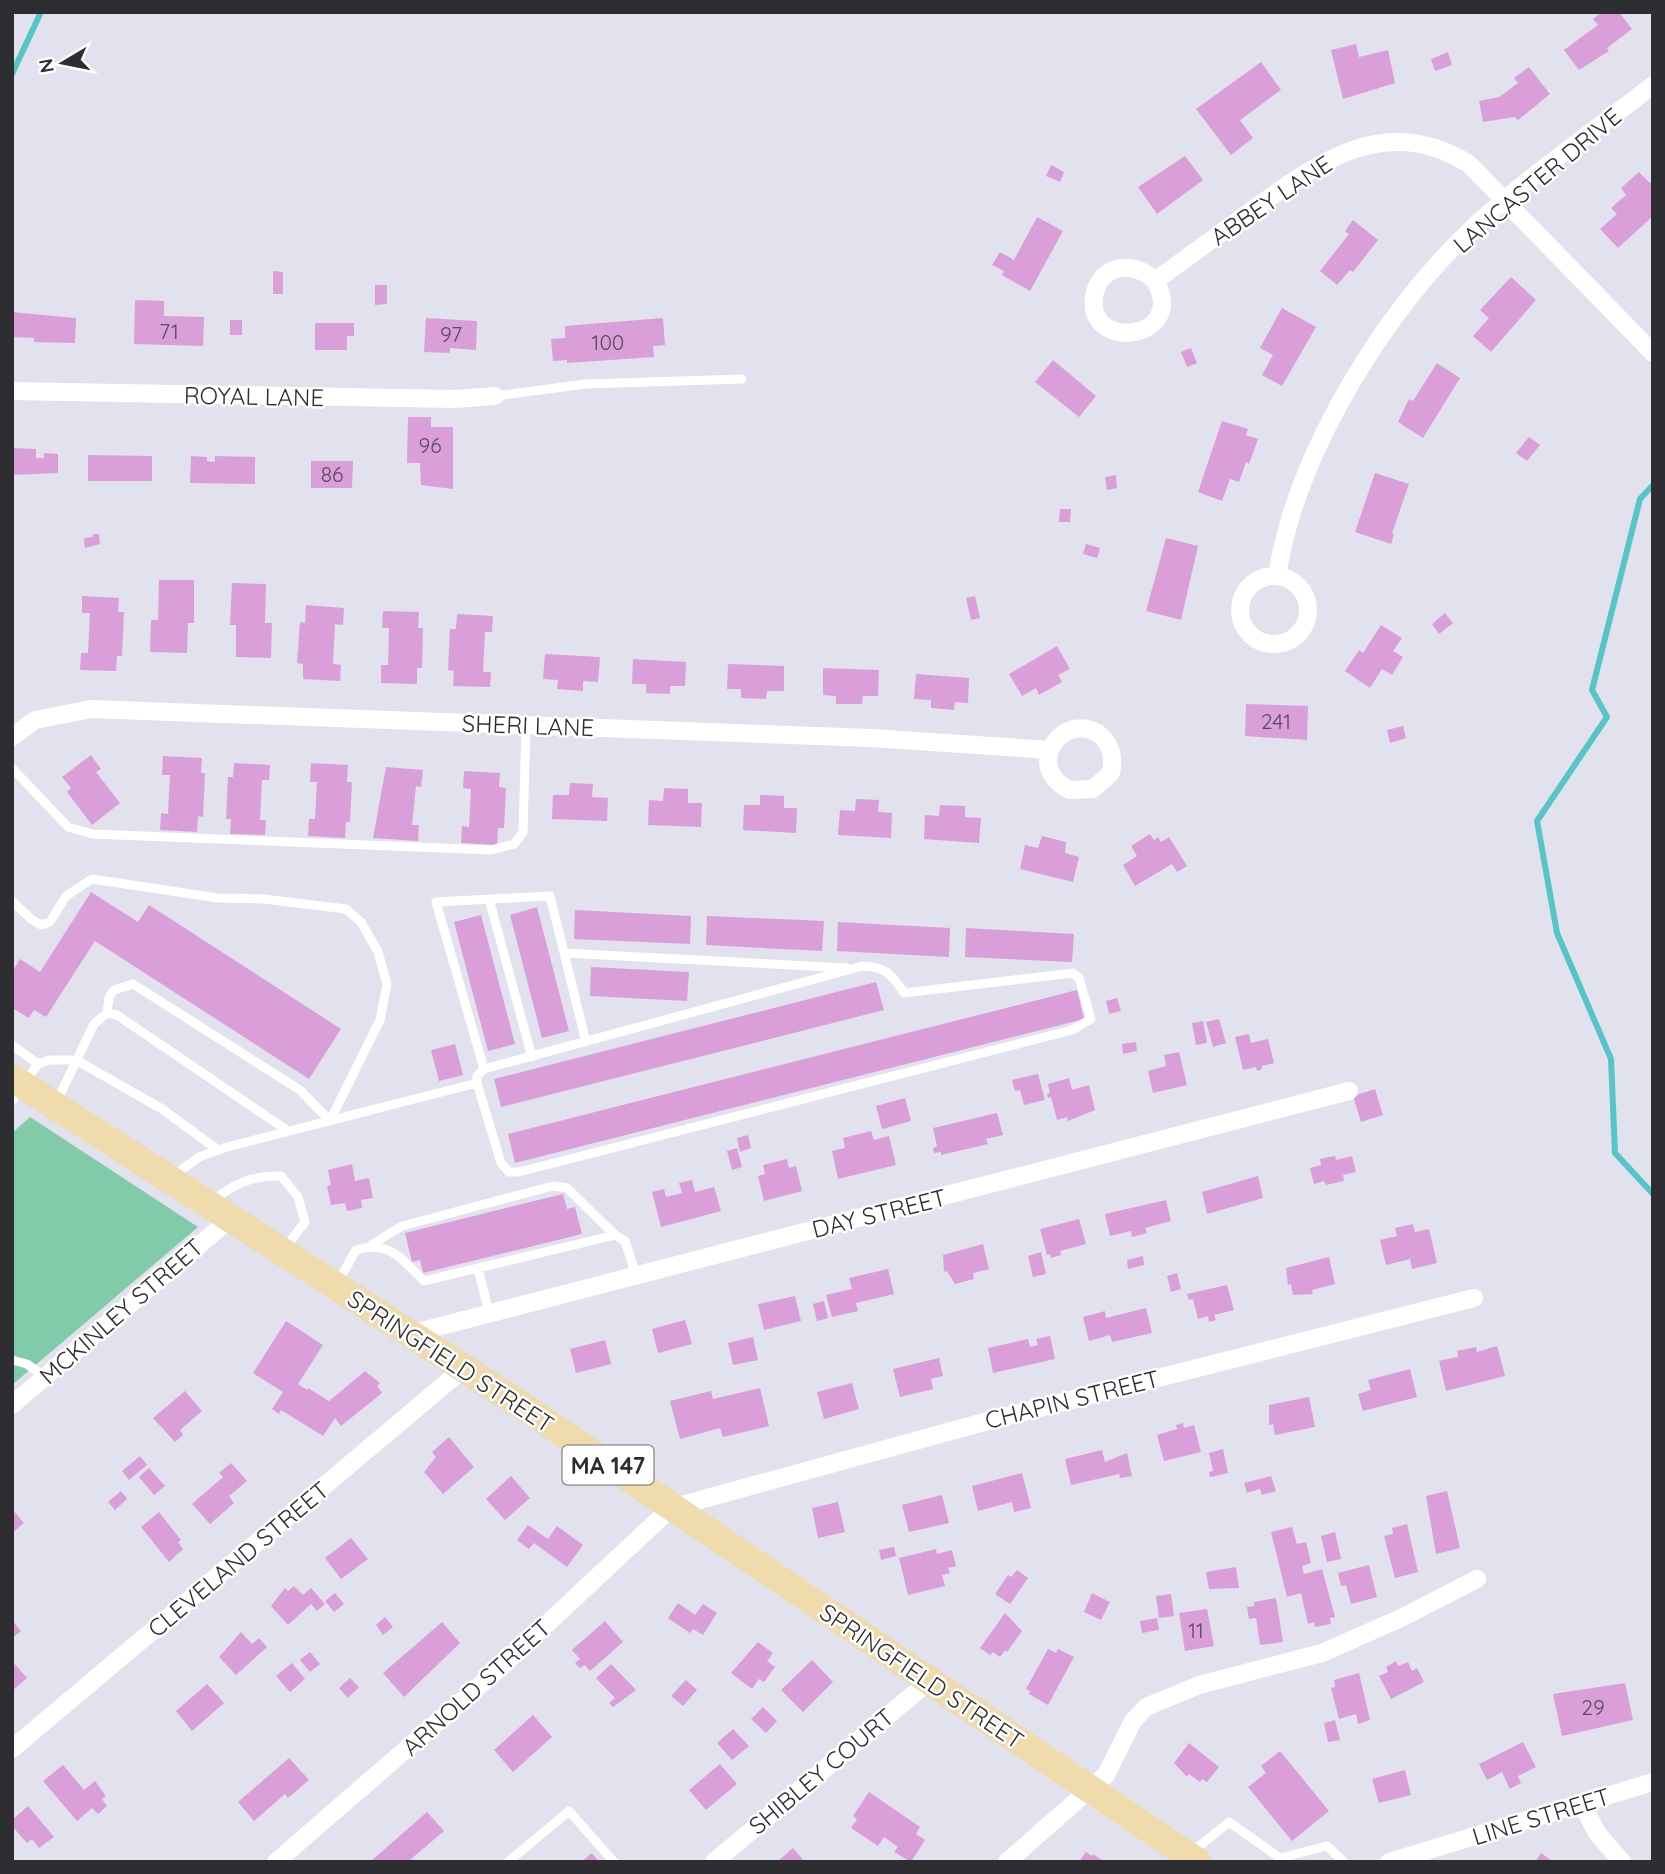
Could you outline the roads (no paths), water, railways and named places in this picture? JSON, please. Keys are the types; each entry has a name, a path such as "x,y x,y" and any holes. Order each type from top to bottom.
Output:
{"main road":[{"name":"SPRINGFIELD STREET","path":"22,1082 463,1369 1193,1858"}],"street":[{"name":"LANCASTER DRIVE","path":"1277,576 1301,490 1340,402 1369,354 1438,264 1505,199 1653,85"},
{"name":"ABBEY LANE","path":"1155,281 1312,167 1357,148 1406,143 1444,151 1469,164 1653,353"},
{"name":"ROYAL LANE","path":"12,391 455,399 495,396"},
{"name":"SHERI LANE","path":"12,737 35,720 91,709 871,738 1050,750"},
{"name":"DAY STREET","path":"410,1334 1349,1091"},
{"name":"MCKINLEY STREET","path":"12,1405 220,1211"},
{"name":"CHAPIN STREET","path":"671,1508 997,1418 1474,1298"},
{"name":"CLEVELAND STREET","path":"12,1749 463,1369"},
{"name":"ARNOLD STREET","path":"276,1862 502,1666 671,1508"},
{"path":"1007,1862 1106,1775 1133,1721 1146,1707 1199,1685 1330,1650 1477,1579"},
{"name":"SHIBLEY COURT","path":"714,1862 929,1681"},
{"name":"LINE STREET","path":"1389,1862 1653,1782"},
{"path":"1582,1804 1597,1833 1622,1862"}],"lane":[{"path":"495,396 586,384 742,379"},
{"path":"12,768 68,827 92,834 491,850 514,845 523,832 526,725"},
{"path":"12,901 41,925 50,922 66,896 92,879 218,898 264,899 346,909 361,922 378,952 387,984 380,1020 330,1121"},
{"path":"484,1069 436,902 550,896 586,1042"},
{"path":"489,899 532,1056"},
{"path":"564,953 856,968 882,967 894,977 904,993 1073,973 1079,978 1091,1019 1072,1030 519,1172 509,1172 501,1163 477,1083 477,1076 484,1069 856,968"},
{"path":"55,1105 94,1024 107,1013 109,997 114,990 133,984 300,1090 330,1121"},
{"path":"107,1013 117,1014 288,1132"},
{"path":"12,1045 22,1082 49,1060 76,1060 162,1109 218,1150"},
{"path":"170,1179 199,1157 218,1150 477,1083"},
{"path":"220,1211 232,1185 262,1175 281,1176 298,1197 305,1222 283,1251"},
{"path":"336,1286 356,1250 371,1245 402,1226 552,1186 568,1188 615,1235 625,1241 636,1276"},
{"path":"371,1245 396,1253 424,1281 615,1235"},
{"path":"478,1268 489,1313"},
{"path":"12,1360 27,1364 45,1377"},
{"path":"508,1862 569,1811 614,1862"},
{"path":"1193,1858 1229,1822 1280,1858 1327,1846 1344,1862"}],"waterway":[{"path":"12,74 41,12"},
{"path":"1653,485 1640,499 1592,690 1607,717 1537,821 1557,933 1611,1059 1615,1153 1653,1194"}]}
